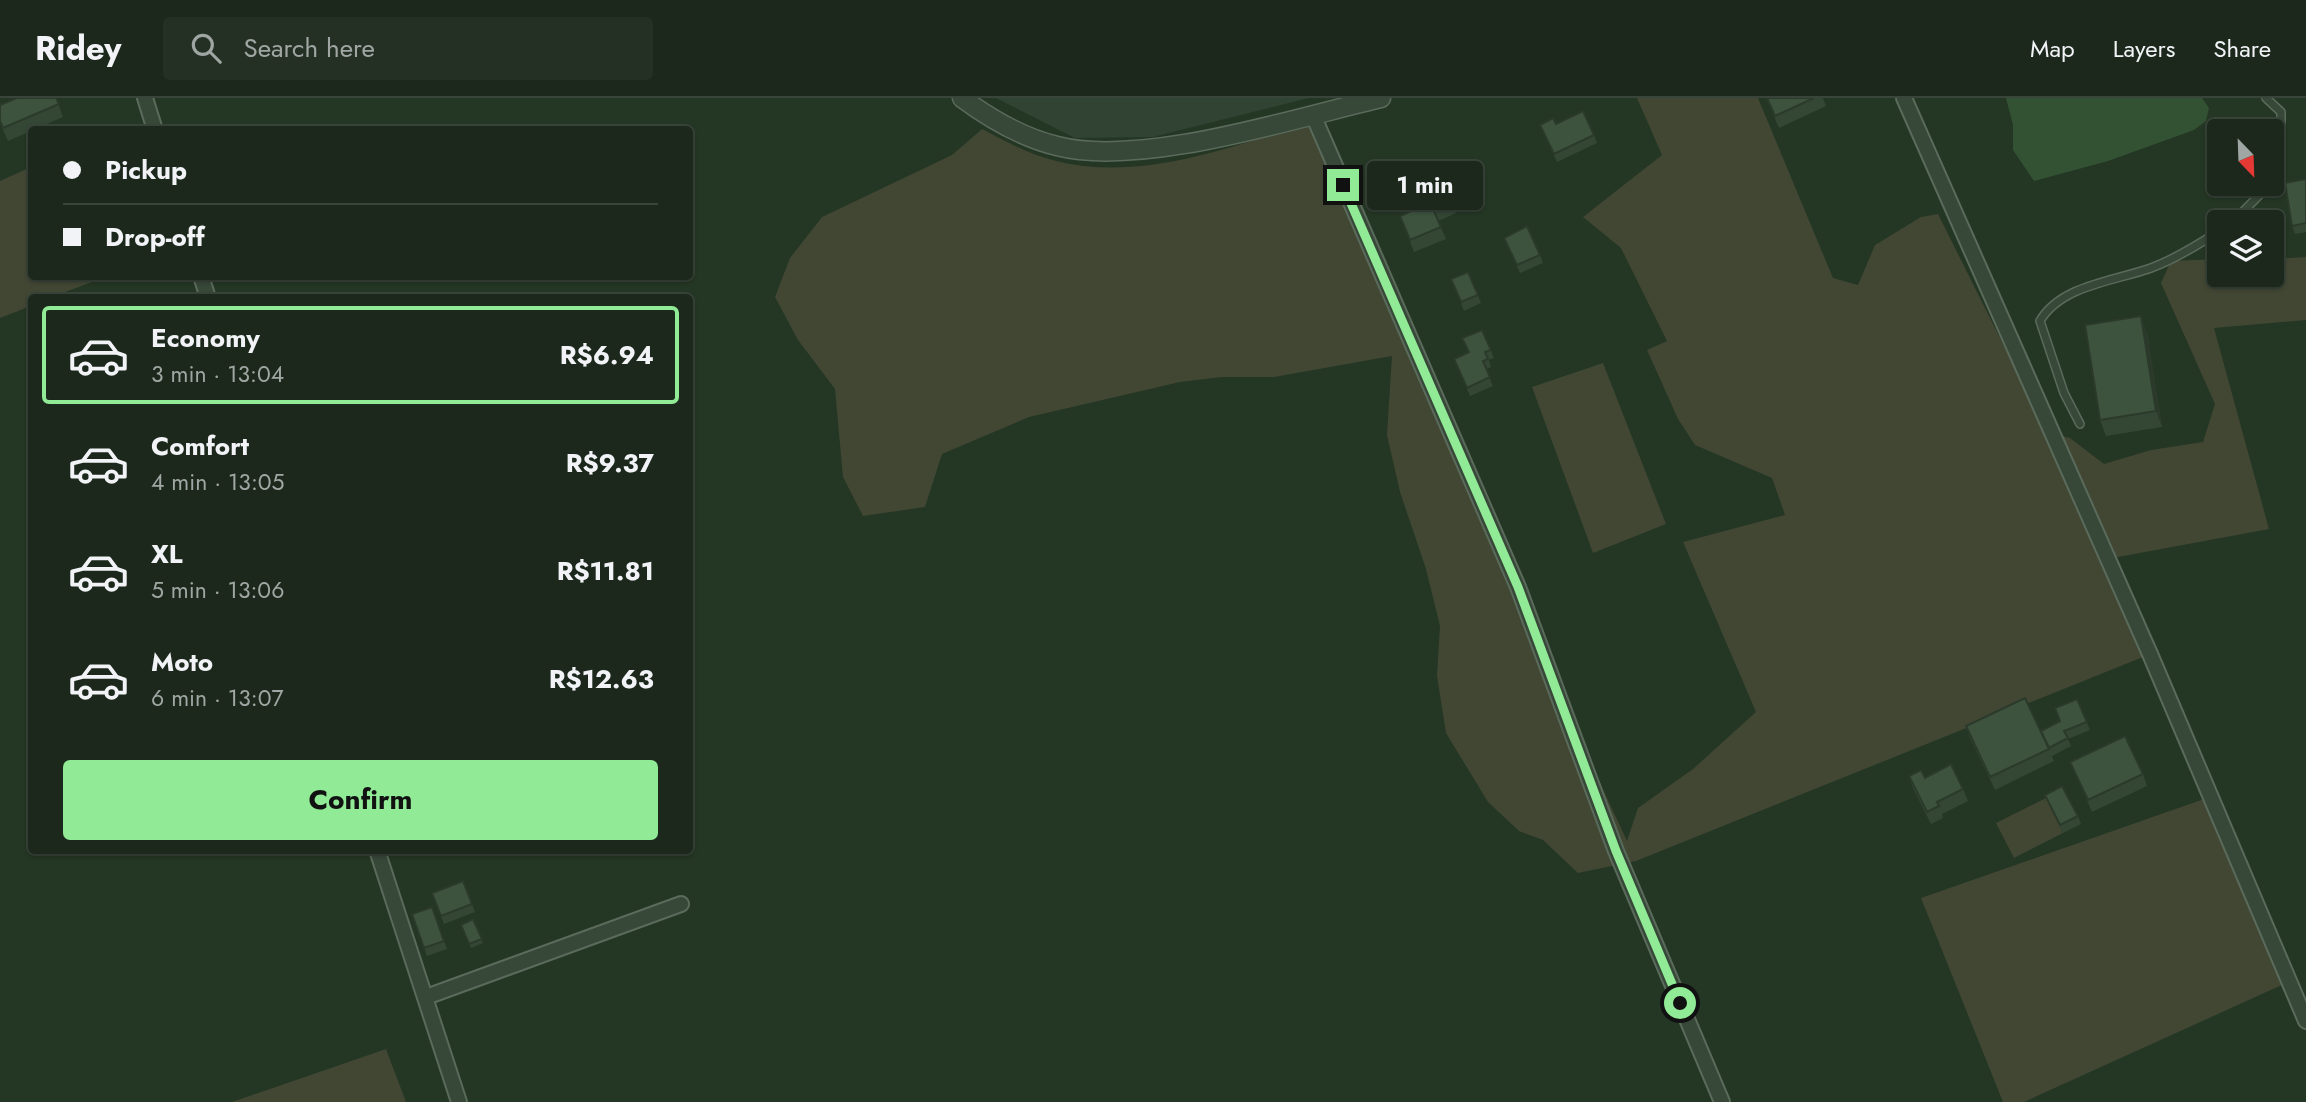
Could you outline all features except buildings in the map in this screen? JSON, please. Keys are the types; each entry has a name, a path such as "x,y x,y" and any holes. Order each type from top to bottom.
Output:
{"street":[{"path":"145,98 154,126"},
{"path":"962,98 985,115 1057,146 1104,150 1145,150 1381,98"},
{"path":"1904,98 2150,654 2306,1021"},
{"path":"1312,115 1518,587 1616,851 1722,1102"},
{"path":"378,854 459,1102"},
{"path":"426,997 681,904"}],"lane":[{"path":"2266,98 2281,112 2281,119"},
{"path":"2244,210 2258,196"},
{"path":"2080,424 2064,393 2040,321 2046,312 2059,300 2154,267 2207,238"}],"shaded area":[{"path":"996,98 1309,98 1153,137 1075,138"},
{"path":"1637,98 1758,98 1833,278 1858,285 1875,245 1921,217 1938,214 2047,432 2070,438 2104,464 2151,450 2203,442 2215,404 2161,283 2171,261 2207,260 2207,287 2284,287 2284,258 2306,257 2306,320 2214,328 2269,529 2102,560 2143,657 1636,861 1578,873 1543,840 1519,831 1488,802 1446,733 1437,676 1440,626 1426,569 1400,492 1387,435 1392,356 1274,377 1222,377 1180,382 1029,417 942,454 925,507 863,516 843,477 835,389 798,340 775,297 790,258 822,217 952,155 982,129 1018,147 1056,161 1089,167 1122,167 1188,158 1317,121 1509,586 1627,841 1638,808 1693,769 1756,712 1683,542 1785,515 1772,478 1695,445 1678,419 1647,350 1667,341 1621,248 1583,217 1662,155"},
{"path":"2006,98 2202,98 2209,108 2206,121 2194,130 2108,161 2034,181 2013,150 2013,125"},
{"path":"28,168 28,280 97,280 60,294 28,294 28,307 0,318 0,181"},
{"path":"1603,363 1666,524 1593,553 1532,387"},
{"path":"2046,798 2063,833 2014,858 1996,823"},
{"path":"2204,799 2284,984 2024,1102 2003,1102 1921,898"},
{"path":"386,1049 406,1102 232,1102"}],"route":[{"path":"1343,185 1518,587 1616,851 1680,1003"}]}
